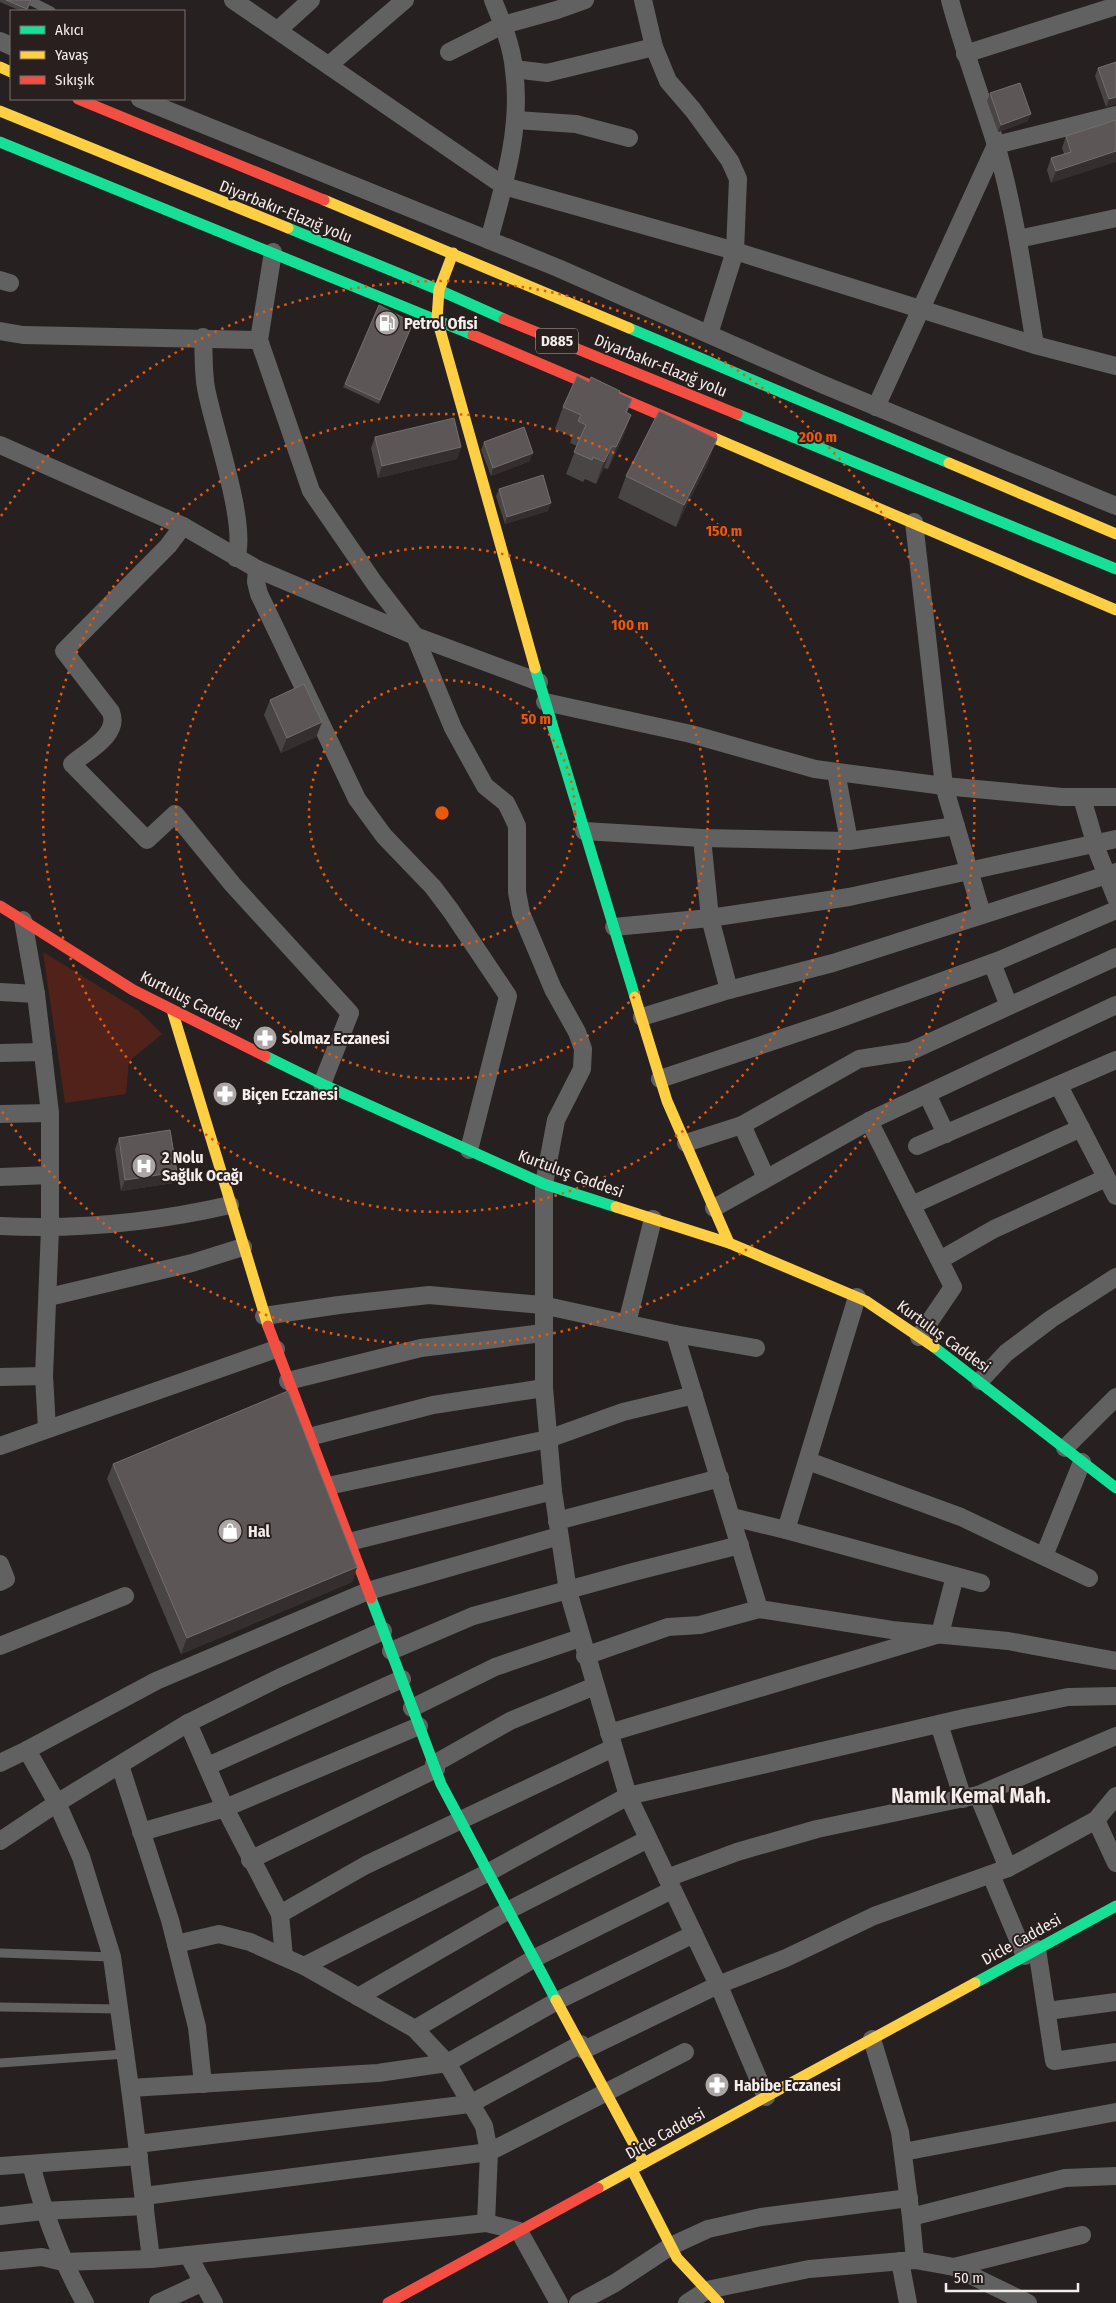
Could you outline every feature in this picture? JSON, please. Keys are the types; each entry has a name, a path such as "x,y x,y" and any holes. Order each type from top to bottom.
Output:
{"main road":[{"name":"Diyarbakır-Elazığ yolu","path":"82,100 1116,534"},
{"name":"Diyarbakır-Elazığ yolu","path":"0,110 439,290 500,318 1116,568"},
{"path":"0,142 437,319 1116,610"},
{"path":"453,254 439,290 437,319 538,682 667,1101 729,1243"},
{"name":"Kurtuluş Caddesi","path":"0,906 133,990 322,1084 544,1184 729,1243 858,1297 919,1337 980,1382 1116,1488"},
{"path":"172,1010 264,1316 435,1766 461,1820 644,2163"},
{"name":"Dicle Caddesi","path":"388,2303 1116,1906"},
{"path":"632,2170 677,2258 719,2303"}],"street":[{"path":"233,0 504,186 735,251 750,258 922,308 1034,345 1116,366"},
{"path":"278,30 311,0"},
{"path":"329,65 405,0"},
{"path":"489,240 504,186 516,120 514,69 503,25 493,0"},
{"path":"448,52 503,25 585,0"},
{"path":"643,0 654,47 668,81 730,161 738,180 735,251 708,334"},
{"path":"950,0 965,54 996,145 1018,239 1034,345"},
{"path":"965,54 1114,8"},
{"path":"514,69 547,73 654,47"},
{"path":"142,100 489,240 876,407 1116,506"},
{"path":"996,145 1116,115"},
{"path":"516,120 576,124 629,138"},
{"path":"876,407 996,145"},
{"path":"1018,239 1116,218"},
{"path":"272,252 259,340 311,491 415,636 454,728 485,786 506,803 512,815 517,826 517,892 521,913 553,989 577,1032 583,1049 582,1069 556,1120 544,1184 542,1305 544,1388 553,1491 568,1591 580,1638 628,1796 718,1985 766,2097"},
{"path":"0,331 23,335 203,337 259,340"},
{"path":"203,337 205,386 237,519 240,548 236,558"},
{"path":"0,445 183,526 257,569 415,636 538,682"},
{"path":"914,522 944,786 982,914"},
{"path":"183,526 168,546 64,651 114,717 114,723 109,734 72,764 147,840 175,814 233,885 350,1013 322,1084"},
{"path":"257,569 256,582 258,594 357,799 384,836 418,870 451,911 508,996 469,1150"},
{"path":"545,702 691,734 815,769 944,786 1082,798 1116,797"},
{"path":"836,772 849,841"},
{"path":"1082,798 1095,844 1111,874 1116,898"},
{"path":"584,830 702,838 849,841 956,826"},
{"path":"702,838 710,918 729,990"},
{"path":"614,927 710,918 850,897 1116,839"},
{"path":"642,1017 729,990 833,963 1111,874"},
{"path":"660,1079 836,1020 992,963 1116,910"},
{"path":"23,920 36,994 50,1114 50,1229 44,1376 47,1430"},
{"path":"686,1144 742,1125 860,1059 911,1051 1116,957"},
{"path":"992,963 1010,1006"},
{"path":"0,992 36,994"},
{"path":"714,1208 869,1120 1116,1005"},
{"path":"0,1053 44,1052"},
{"path":"917,1146 1116,1060"},
{"path":"1059,1086 1116,1196"},
{"path":"927,1094 946,1134"},
{"path":"0,1114 50,1114"},
{"path":"869,1120 953,1287 919,1337"},
{"path":"742,1125 766,1178"},
{"path":"912,1205 1081,1128"},
{"path":"0,1177 50,1175"},
{"path":"940,1260 994,1229 1106,1178"},
{"path":"0,1226 50,1229 129,1224 230,1205"},
{"path":"626,1323 653,1219"},
{"path":"48,1298 192,1263 243,1247"},
{"path":"980,1382 1006,1352 1051,1319 1116,1277"},
{"path":"264,1316 429,1295 542,1305 675,1334 756,1348"},
{"path":"786,1530 858,1297"},
{"path":"288,1381 421,1348 543,1333"},
{"path":"675,1334 759,1609"},
{"path":"0,1446 276,1349"},
{"path":"0,1376 44,1376"},
{"path":"309,1437 434,1405 544,1388"},
{"path":"328,1486 548,1438 623,1412 694,1395"},
{"path":"1065,1448 1116,1397"},
{"path":"808,1461 961,1517 1089,1578"},
{"path":"1044,1556 1082,1462"},
{"path":"0,1763 156,1681 368,1591 558,1528 720,1478"},
{"path":"350,1542 553,1491"},
{"path":"732,1517 981,1583"},
{"path":"391,1651 473,1616 740,1545"},
{"path":"0,1564 6,1579 0,1582"},
{"path":"940,1634 955,1576"},
{"path":"0,1646 125,1596"},
{"path":"586,1656 668,1627 700,1625 759,1609 892,1630 1008,1641 1116,1661"},
{"path":"0,1841 57,1803 188,1723 383,1630"},
{"path":"280,1914 366,1866 461,1820 611,1740 940,1634"},
{"path":"412,1708 495,1667 580,1638"},
{"path":"208,1766 402,1679"},
{"path":"250,1860 435,1766 510,1721 595,1686"},
{"path":"304,1966 489,1872 628,1796 939,1724 1068,1697 1116,1696"},
{"path":"188,1723 250,1860 280,1914 284,1957"},
{"path":"939,1724 971,1797 1008,1868"},
{"path":"141,1832 225,1808 419,1726"},
{"path":"415,2030 535,1958 670,1884 737,1852 817,1829 971,1797 1116,1736"},
{"path":"27,1750 57,1803 81,1857 112,1957 138,2150 150,2258"},
{"path":"120,1765 176,1944 197,2027 203,2084"},
{"path":"0,2166 31,2164 138,2150 470,2104 582,2047 718,1985 786,1958 874,1916 1008,1868 1096,1820 1116,1796"},
{"path":"1096,1820 1116,1862"},
{"path":"358,1997 509,1910 648,1838"},
{"path":"991,1875 1031,1952 1047,2011 1054,2061 1116,2052"},
{"path":"176,1944 219,1934 250,1942 304,1966 415,2030 447,2063 484,2126 489,2152 486,2223"},
{"path":"130,2088 378,2073 447,2063 558,2001 694,1934"},
{"path":"1047,2011 1116,2002"},
{"path":"872,2039 900,2132 903,2152 911,2217 908,2303"},
{"path":"0,2216 144,2201 489,2152 685,2052"},
{"path":"903,2152 1116,2112"},
{"path":"31,2164 43,2211 63,2262 85,2303"},
{"path":"911,2217 1065,2178 1116,2176"},
{"path":"578,2303 616,2283 672,2246 708,2229 760,2217 909,2198"},
{"path":"0,2261 42,2258 63,2262 150,2258 486,2223 519,2232 559,2303"},
{"path":"954,2267 1082,2235"},
{"path":"188,2255 214,2303"},
{"path":"687,2303 707,2290 809,2268 908,2261 954,2267 1028,2303"},
{"path":"158,2303 202,2282"}],"lane":[{"path":"29,0 49,10"},
{"path":"0,1953 112,1957"},
{"path":"0,2007 119,2009"},
{"path":"0,2063 125,2054"}],"shaded area":[{"path":"43,952 139,1011 162,1034 129,1061 126,1094 65,1103"}],"building":[{"path":"6,0 31,0 27,9"},
{"path":"1116,62 1116,97 1109,99 1098,68"},
{"path":"1020,83 1031,114 1001,125 990,93"},
{"path":"1116,120 1116,151 1056,171 1051,158 1071,152 1066,136"},
{"path":"379,305 413,323 380,400 345,384"},
{"path":"577,376 589,382 591,377 632,399 626,412 631,415 616,447 612,446 604,462 593,457 592,460 574,452 586,425 578,421 581,415 563,407"},
{"path":"659,411 717,439 684,505 626,476"},
{"path":"454,418 461,447 382,466 375,437"},
{"path":"524,427 533,453 493,468 484,442"},
{"path":"543,475 551,503 507,517 499,489"},
{"path":"304,684 322,722 287,738 270,700"},
{"name":"2 Nolu Sağlık Ocağı","path":"170,1130 177,1172 125,1180 119,1138"},
{"name":"Hal","path":"288,1391 357,1567 187,1638 113,1464"}],"traffic: fast":[{"path":"0,142 473,335"},
{"path":"288,228 504,319"},
{"path":"629,328 949,463"},
{"path":"737,414 1116,569"},
{"path":"535,668 635,997"},
{"path":"265,1056 322,1084 544,1184 616,1207"},
{"path":"934,1347 1116,1488"},
{"path":"371,1598 441,1784 556,2000"},
{"path":"975,1983 1116,1906"}],"traffic: slow":[{"path":"0,67 10,72"},
{"path":"0,111 288,228"},
{"path":"324,200 629,328"},
{"path":"453,253 439,290 437,319 535,668"},
{"path":"712,437 1116,610"},
{"path":"949,463 1116,534"},
{"path":"635,997 667,1101 729,1243"},
{"path":"172,1010 268,1326"},
{"path":"616,1207 729,1243 866,1301 934,1347"},
{"path":"598,2188 975,1983"},
{"path":"556,2000 644,2163"},
{"path":"632,2170 677,2258 719,2303"}],"traffic: jam":[{"path":"80,100 324,200"},
{"path":"504,319 737,414"},
{"path":"473,335 712,437"},
{"path":"0,906 133,990 265,1056"},
{"path":"268,1326 371,1598"},
{"path":"388,2303 598,2188"}],"place":[{"name":"Petrol Ofisi","path":"387,323"},
{"name":"Solmaz Eczanesi","path":"265,1038"},
{"name":"Biçen Eczanesi","path":"225,1094"},
{"name":"2 Nolu Sağlık Ocağı","path":"144,1166"},
{"name":"Hal","path":"230,1531"},
{"name":"Habibe Eczanesi","path":"717,2085"}],"district":[{"name":"Namık Kemal Mah.","path":"971,1796"}]}
